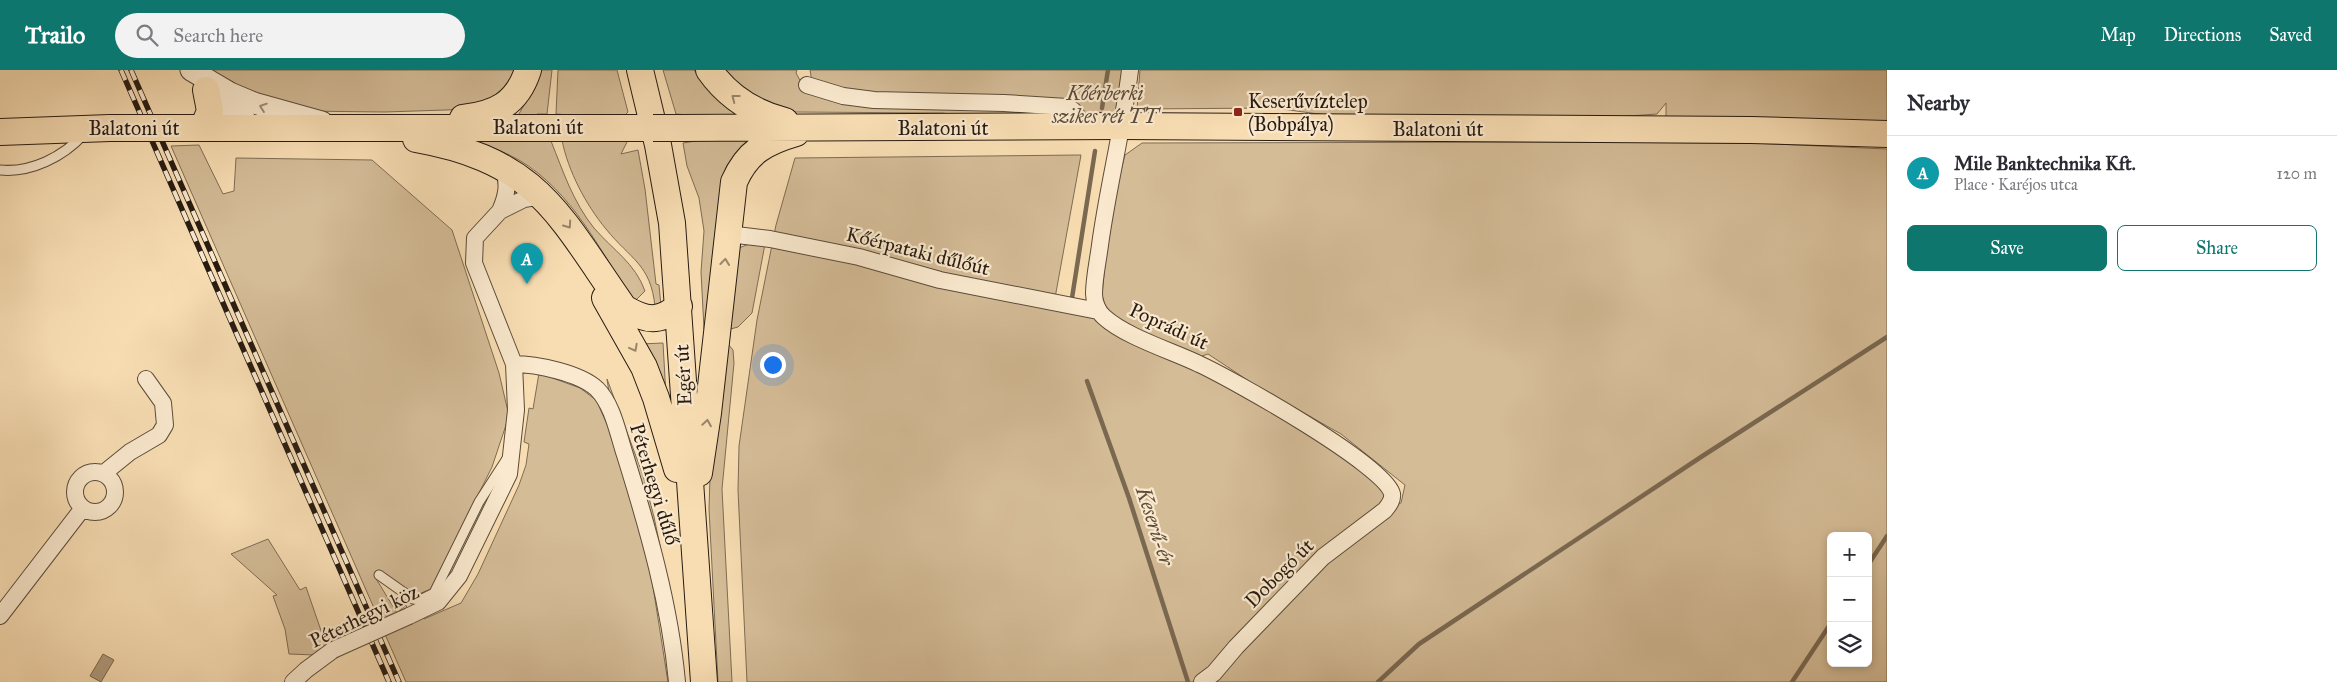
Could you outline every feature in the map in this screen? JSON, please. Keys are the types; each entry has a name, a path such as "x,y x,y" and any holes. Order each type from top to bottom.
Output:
{"main road":[{"path":"385,127 472,117 494,111 514,98 521,88 528,70"},
{"name":"Egér út","path":"640,70 652,113 667,187 679,306 691,523 704,682"},
{"path":"709,70 718,83 756,113 812,128"},
{"path":"195,77 210,111 197,128"},
{"name":"Balatoni út","path":"0,132 99,128 253,127 812,128 1122,126 1751,130 1887,134"},
{"path":"385,127 407,138 465,150 503,167 526,182 542,196 568,226 624,308 636,315 660,318 668,315 679,306"},
{"path":"691,523 708,413 734,182 744,162 760,148 782,137 812,128"},
{"path":"589,258 604,296 632,344 656,398 691,523"}],"street":[{"name":"Poprádi út","path":"1130,70 1122,126 1104,212 1093,295 1098,311 1123,330 1201,365 1270,403 1350,453 1380,476 1389,486 1392,501"},
{"path":"195,77 254,104 344,127"},
{"path":"195,77 253,127"},
{"path":"807,85 843,96 874,100 995,102 1067,107 1074,110 1078,116 1078,126"},
{"path":"500,211 508,181 503,167"},
{"path":"500,211 524,199 542,196"},
{"name":"Péterhegyi köz","path":"293,682 310,676 333,650 438,602 459,576 506,484 516,410 514,364 474,263 475,238 500,211"},
{"name":"Kőérpataki dűlőút","path":"728,234 770,239 859,257 940,280 1098,311"},
{"name":"Péterhegyi dűlő","path":"514,364 534,365 584,380 596,389 606,402 655,556 673,652 676,682"},
{"path":"104,473 130,452 159,435 165,425 163,403 146,379"},
{"path":"94,471 109,476 115,486 116,495 113,502 107,509 96,512 83,508 75,493 80,479 94,471"},
{"name":"Dobogó út","path":"1202,682 1214,673 1236,647 1323,557 1385,510 1392,501"},
{"path":"0,616 83,508"}],"lane":[{"path":"0,170 33,168 99,128"},
{"path":"378,575 413,599 420,600 434,593 479,502 512,450"}],"green space":[{"path":"203,70 518,70 516,80 476,109 385,112 298,111"},
{"path":"540,70 552,70 547,114 537,114 537,118 517,117 537,84"},
{"path":"558,70 617,70 628,112 622,118 570,119 569,115 556,114"},
{"path":"663,70 694,70 702,81 742,117 692,117 676,114"},
{"path":"720,70 797,70 796,73 803,86 1062,111 982,119 943,113 795,112 772,105 754,96"},
{"name":"Kőérberki szikes rét TT","path":"810,70 1130,70 1122,126 1078,116 893,101 812,82"},
{"path":"1140,70 1887,70 1887,134 1666,130 1666,103 1657,114 1615,117 1326,115 1274,108 1137,109"},
{"path":"469,138 551,141 580,208 594,228 635,272 645,291 634,302 584,224 555,189 538,173 519,160"},
{"path":"757,138 704,329 701,272 704,231 699,198 687,166 683,143 702,140"},
{"path":"562,140 628,140 621,154 638,150 645,189 656,284 659,285 661,306 655,307 653,293 644,271 606,229 585,198 573,175"},
{"path":"1142,143 1752,143 1887,149 1887,682 747,682 738,490 739,446 757,320 776,225 795,158 1081,155 1053,309 1094,318 1231,386 1389,486 1386,510 1401,503 1405,485 1341,434 1258,387 1208,354 1196,358 1107,315 1102,295 1110,212 1125,155"},
{"path":"199,145 223,194 234,191 236,158 372,160 452,230 499,373 509,416 492,467 431,589 419,594 380,576 375,577 397,613 406,605 408,612 381,624 171,146"},
{"path":"752,243 765,244 752,313 738,327 727,330 736,249"},
{"path":"663,343 666,396 640,344"},
{"path":"728,344 733,350 734,363 722,489 732,682 718,682 709,509 710,477"},
{"path":"539,373 580,388 596,400 612,435 648,555 668,682 406,682 384,632 421,616 424,619 461,603 478,574 519,485 526,465 529,444 524,442 529,408 533,409"},
{"path":"607,379 643,475 654,517 677,628 685,682 610,399"},
{"path":"268,539 300,590 306,587 327,648 315,655 289,654 285,629 273,596 277,595 231,554"}],"shaded area":[{"path":"103,654 114,660 101,682 90,676"}],"waterway":[{"name":"Keserű-ér","path":"1102,108 1108,70"},
{"name":"Keserű-ér","path":"1072,298 1095,151"},
{"path":"1378,682 1419,644 1701,457 1887,337"},
{"name":"Keserű-ér","path":"1087,381 1129,498 1188,682"},
{"name":"Keserű-ér","path":"1872,559 1887,536"},
{"name":"Keserű-ér","path":"1792,682 1827,629"}],"railway":[{"path":"121,70 389,682"},
{"path":"131,70 399,682"}],"place":[{"name":"Keserűvíztelep (Bobpálya)","path":"1238,112"},
{"name":"Mile Banktechnika Kft.","path":"527,284"}]}
